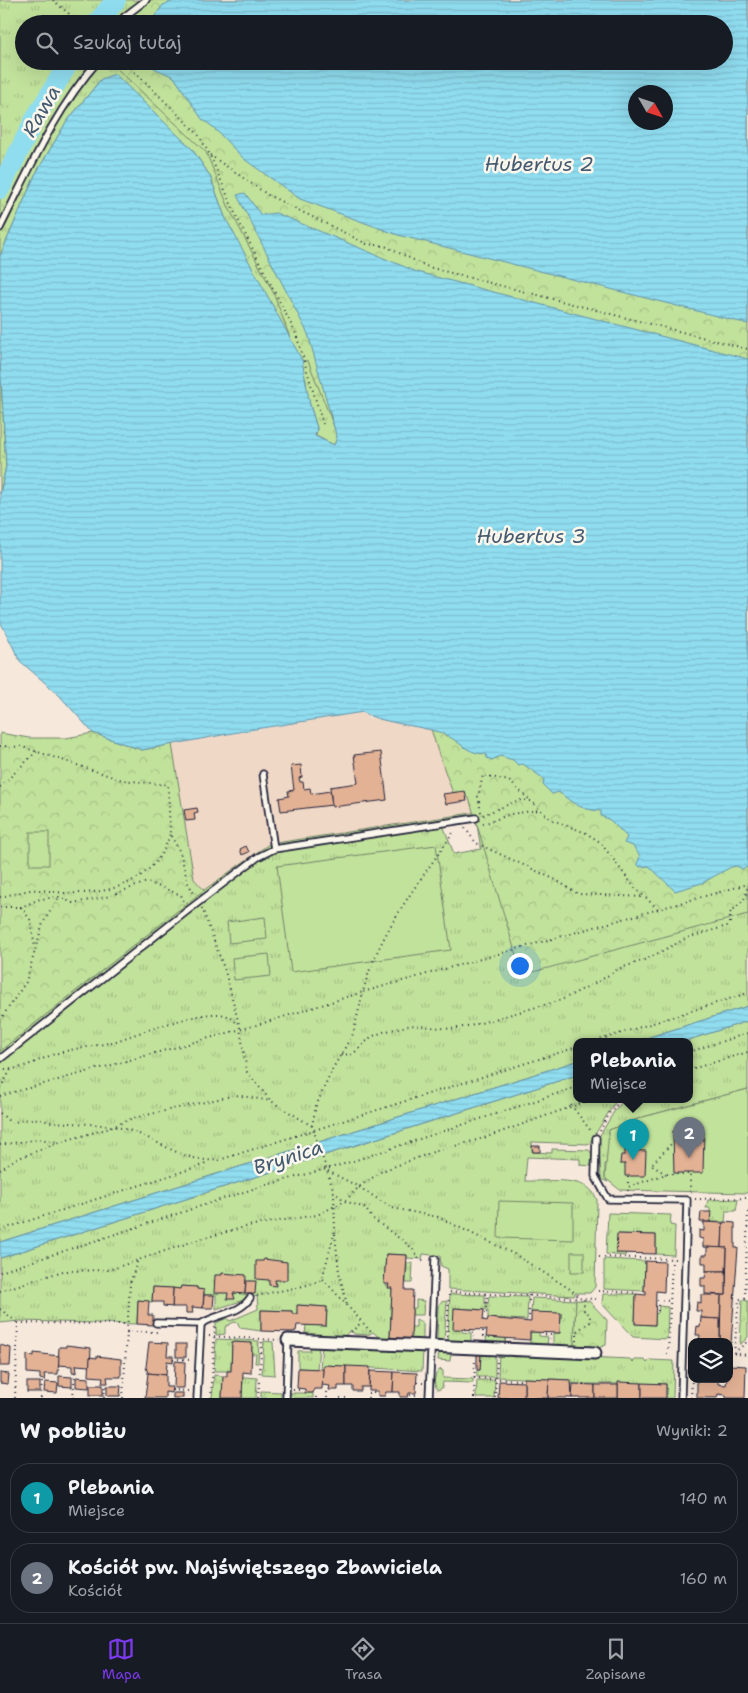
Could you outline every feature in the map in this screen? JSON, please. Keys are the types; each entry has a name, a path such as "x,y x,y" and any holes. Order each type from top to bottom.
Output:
{"street":[{"path":"288,1340 596,1353"}],"lane":[{"path":"127,15 146,0"},
{"path":"0,228 29,173 40,144 90,70"},
{"path":"263,774 274,849"},
{"path":"0,1059 187,912 198,899 258,857 274,849 460,822 476,818"},
{"path":"596,1138 595,1176 608,1199 687,1200 681,1398"},
{"path":"429,1398 435,1259"},
{"path":"156,1323 201,1324 240,1308 250,1298"},
{"path":"197,1395 201,1324"},
{"path":"286,1398 288,1340"}],"path":[{"path":"53,0 71,15"},
{"path":"58,4 60,0"},
{"path":"133,70 198,134 210,155 241,227 296,334 323,424"},
{"path":"210,155 268,195 368,244 385,246 428,267 748,349"},
{"path":"0,746 23,746 122,780 168,785 170,834 180,852 188,883 198,899 225,971 240,1028 247,1072 271,1101 314,1128"},
{"path":"0,787 37,751"},
{"path":"531,801 519,800 481,816 478,797 482,775 509,781 531,801 550,819 586,833 600,842 644,897 658,909"},
{"path":"480,825 511,814 540,810"},
{"path":"460,822 476,843 556,880 578,894 644,897"},
{"path":"460,822 471,828"},
{"path":"347,1307 339,1272 333,1209 334,1192 314,1128 316,1106 333,1068 353,1034 370,965 400,909 441,853 460,822"},
{"path":"0,897 30,890 86,893 132,882 144,874 158,860 170,834"},
{"path":"0,907 22,907 40,899 59,897 73,903 84,902 106,897 147,882 181,896 187,912"},
{"path":"0,1096 747,885 747,894 743,902 730,913 730,924 727,926 687,938 647,959 618,969 601,980 561,1000 470,1026 451,1029 411,1025 383,1032 371,1037 353,1054 341,1055"},
{"path":"0,1020 26,982 44,923 59,897"},
{"path":"22,907 31,921 36,950"},
{"path":"606,1038 748,993"},
{"path":"0,1068 12,1068 57,1054 118,1040 134,1033 206,1015 218,1014 232,1017 240,1028"},
{"path":"693,1051 748,1033"},
{"path":"0,1113 11,1123 35,1118 50,1122 81,1123 124,1129 159,1142 182,1156 207,1161 219,1160 314,1128 573,1048"},
{"path":"693,1069 748,1052"},
{"path":"0,1088 12,1068"},
{"path":"0,1272 327,1166 341,1165 573,1088"},
{"path":"0,1170 14,1160 60,1142 110,1128 133,1118 236,1095 271,1101"},
{"path":"0,1292 63,1271 109,1270 138,1262 200,1239 268,1221 317,1216 345,1201 359,1186 382,1171 433,1152 484,1138 578,1103"},
{"path":"571,1105 596,1138 610,1112 618,1103"},
{"path":"0,1145 39,1139 60,1142"},
{"path":"666,1174 649,1165 671,1144"},
{"path":"0,1230 204,1165 207,1161"},
{"path":"328,1171 359,1186 392,1208 438,1217 514,1254 570,1289 579,1297"},
{"path":"628,1187 666,1174 690,1174 689,1200 748,1198"},
{"path":"628,1177 629,1199"},
{"path":"334,1192 345,1201 365,1208 372,1218 411,1247 420,1260 435,1259"},
{"path":"734,1353 739,1298 747,1298 748,1211"},
{"path":"250,1298 273,1290 316,1283 322,1278 335,1231"},
{"path":"599,1257 685,1260"},
{"path":"668,1354 672,1259"},
{"path":"128,1296 138,1262"},
{"path":"322,1278 371,1332"},
{"path":"598,1291 638,1292"},
{"path":"446,1347 449,1292 597,1299"},
{"path":"486,1313 487,1294"},
{"path":"529,1295 529,1316"},
{"path":"577,1352 577,1331 590,1322 590,1315 584,1310 584,1298"},
{"path":"658,1311 658,1300 670,1301"},
{"path":"0,1309 18,1323 127,1324"},
{"path":"211,1398 215,1317"},
{"path":"352,1331 362,1322"},
{"path":"15,1398 18,1323"},
{"path":"464,1329 474,1331"},
{"path":"124,1398 127,1332"},
{"path":"542,1332 542,1334 550,1335"},
{"path":"258,1398 262,1339"},
{"path":"734,1353 748,1341"},
{"path":"734,1353 748,1355"},
{"path":"496,1398 497,1355"},
{"path":"173,1359 199,1360"},
{"path":"474,1398 475,1371"},
{"path":"73,1398 75,1372"},
{"path":"474,1378 521,1380"},
{"path":"41,1398 42,1380"},
{"path":"417,1382 423,1383"},
{"path":"104,1398 105,1383"},
{"path":"691,1398 692,1383"},
{"path":"327,1388 327,1398"},
{"path":"172,1390 197,1395"},
{"path":"368,1398 368,1393 375,1393"},
{"path":"410,1395 423,1395"},
{"path":"340,1398 350,1398"}],"shaded area":[{"path":"363,712 369,718 386,719 443,733 478,812 273,843 204,890 194,879 172,744"}],"green space":[{"path":"0,0 110,0 98,15 15,15 15,70 60,70 28,125 0,182"},
{"path":"121,0 176,0 159,15 108,15"},
{"path":"147,0 748,0 748,914 522,975 469,798 454,796 437,749 367,510 308,361 298,360 274,294 229,208 206,152 118,70 733,70 733,15 130,15"},
{"path":"69,70 162,70 174,77 329,402 337,438 334,445 316,436 317,428 310,405 225,217 210,176 192,149 101,79 65,124 35,175 0,256 0,196 39,117"},
{"path":"0,362 6,466 0,494"},
{"path":"0,733 29,738 66,738 93,733 142,750 172,744 194,879 204,890 0,1051"},
{"path":"478,812 748,867 748,1006 647,1038 573,1038 573,1062 0,1242 0,1051 204,890 269,844","holes":["476,819 481,849 454,854 443,825"]},
{"path":"30,832 49,832 49,865 30,865"},
{"path":"436,845 451,950 291,972 277,866"},
{"path":"265,917 267,939 229,943 227,922"},
{"path":"269,954 271,976 234,980 232,958"},
{"path":"748,1021 748,1089 643,1117 609,1130 608,1164 605,1164 605,1178 608,1182 601,1179 599,1137 621,1103 693,1103 693,1038"},
{"path":"573,1076 573,1103 615,1103 589,1144 532,1142 532,1152 552,1153 552,1149 589,1150 592,1154 591,1166 580,1165 580,1159 527,1157 525,1181 567,1181 577,1183 586,1186 593,1192 597,1200 595,1287 590,1293 575,1293 574,1296 448,1289 448,1269 441,1266 440,1256 423,1254 422,1259 407,1258 407,1255 386,1254 384,1284 392,1288 390,1338 382,1340 373,1332 368,1335 354,1334 351,1330 341,1339 308,1337 308,1334 305,1334 306,1325 326,1326 327,1307 298,1305 297,1314 292,1314 292,1311 261,1310 261,1331 240,1328 238,1323 234,1322 225,1327 225,1334 216,1335 216,1323 227,1318 230,1321 258,1309 257,1296 216,1309 216,1295 204,1295 204,1290 197,1289 197,1287 181,1286 180,1289 153,1287 152,1302 138,1300 137,1324 19,1321 0,1323 0,1258"},
{"path":"748,1089 748,1193 620,1190 605,1178 609,1130 643,1117"},
{"path":"738,1199 736,1211 726,1211 725,1222 710,1222 710,1208 706,1208 708,1200"},
{"path":"499,1201 573,1203 573,1240 498,1238"},
{"path":"608,1213 671,1215 670,1225 675,1226 674,1255 656,1254 656,1235 618,1234 616,1253 626,1253 625,1256 606,1254"},
{"path":"571,1252 584,1252 584,1272 571,1272"},
{"path":"604,1259 645,1261 644,1291 604,1289"},
{"path":"407,1263 413,1263 412,1283 406,1283"},
{"path":"450,1294 485,1295 485,1304 488,1304 489,1296 528,1297 527,1320 488,1318 488,1310 454,1308 462,1332 471,1333 471,1343 448,1342"},
{"path":"603,1294 636,1294 635,1324 655,1325 655,1314 658,1313 659,1306 668,1307 667,1339 633,1337 602,1304"},
{"path":"532,1298 576,1300 574,1348 553,1347 553,1333 560,1333 561,1314 531,1312"},
{"path":"416,1300 424,1301 423,1315 412,1315 412,1308 416,1308"},
{"path":"576,1300 589,1301 607,1320 606,1345 596,1349 574,1348"},
{"path":"742,1300 748,1301 748,1337 740,1345"},
{"path":"447,1301 444,1341 437,1342 438,1306 441,1302"},
{"path":"416,1319 423,1323 423,1342 405,1341 411,1327 416,1327"},
{"path":"530,1332 539,1332 539,1336 548,1337 547,1345 530,1346"},
{"path":"486,1337 506,1338 503,1345 487,1344"},
{"path":"216,1339 259,1341 258,1363 255,1363 256,1354 252,1354 252,1343 232,1342 231,1371 214,1371"},
{"path":"264,1341 273,1342 275,1375 262,1374"},
{"path":"322,1345 423,1350 422,1371 323,1365 323,1369 320,1369"},
{"path":"311,1346 319,1346 317,1369 298,1368 298,1351 310,1351"},
{"path":"439,1351 451,1352 450,1361 438,1360"},
{"path":"478,1353 495,1353 495,1377 477,1377 477,1370 480,1370 481,1354"},
{"path":"499,1353 544,1355 547,1358 552,1355 553,1358 564,1356 630,1359 633,1362 635,1360 645,1360 647,1363 650,1360 674,1361 673,1398 666,1398 666,1384 571,1384 571,1380 498,1377"},
{"path":"441,1369 443,1371 443,1378 473,1379 473,1383 443,1382 442,1388 438,1390 435,1385 435,1379"},
{"path":"214,1375 223,1376 222,1398 212,1398"},
{"path":"243,1377 257,1378 256,1398 242,1398"},
{"path":"477,1380 495,1380 494,1398 476,1398"},
{"path":"261,1391 281,1392 281,1398 261,1398"},
{"path":"288,1393 313,1393 313,1398 288,1398"}],"water":[{"name":"Hubertus 2","path":"176,0 748,0 748,324 398,235 300,199 244,159 213,127 202,119 174,77 158,70 733,70 733,15 156,15 163,5"},
{"name":"Hubertus 3","path":"115,74 192,149 210,176 225,217 302,360 310,405 317,428 315,436 334,445 337,438 308,334 237,195 245,193 261,215 276,213 417,272 748,359 748,867 742,869 737,866 731,867 702,883 675,891 649,866 640,867 637,864 640,856 633,846 624,843 627,837 610,820 601,816 601,811 578,806 559,792 552,794 543,785 544,779 523,764 518,765 513,760 500,756 492,760 487,758 486,754 473,752 441,733 378,719 363,712 249,730 142,750 93,733 58,694 20,661 0,621 0,494 6,466 0,362 0,256 35,175 65,124 101,79"},
{"path":"748,1006 748,1021 693,1038 647,1038"},
{"name":"Brynica","path":"573,1062 573,1076 0,1258 0,1242"}],"building":[{"path":"381,752 387,800 332,807 330,787 358,783 354,755"},
{"path":"301,765 302,777 299,778 300,782 303,782 304,789 310,788 311,794 330,791 332,805 281,811 279,798 289,796 288,791 294,790 291,766"},
{"path":"465,791 467,801 446,804 443,794"},
{"path":"197,808 198,812 194,813 195,820 186,821 184,810"},
{"path":"246,846 249,852 242,855 240,849"},
{"path":"673,1131 704,1132 703,1173 674,1173"},
{"path":"532,1146 540,1146 540,1152 533,1152"},
{"path":"625,1150 646,1151 645,1176 625,1176 625,1164 620,1164 621,1155 625,1155"},
{"path":"701,1212 711,1212 710,1222 700,1222"},
{"path":"704,1222 723,1223 722,1248 703,1247 703,1239 699,1238 699,1230 704,1231"},
{"path":"723,1223 735,1223 735,1248 738,1248 731,1338 720,1338 721,1295 726,1295 727,1248 722,1248"},
{"path":"617,1234 656,1235 656,1254 616,1253"},
{"path":"707,1247 727,1248 726,1271 706,1271 706,1263 702,1263 702,1255 707,1255"},
{"path":"386,1254 407,1255 405,1290 413,1290 411,1339 390,1338 392,1288 388,1288 389,1284 384,1284"},
{"path":"264,1259 287,1262 287,1280 275,1280 276,1286 269,1285 269,1280 256,1279 256,1261 263,1261"},
{"path":"645,1261 665,1262 664,1292 656,1291 655,1325 635,1324 636,1294 646,1295 646,1291 644,1291"},
{"path":"706,1271 726,1271 726,1295 705,1294 705,1286 701,1286 701,1278 705,1278"},
{"path":"222,1273 246,1275 245,1294 233,1293 235,1299 227,1299 228,1293 214,1293 215,1275 222,1275"},
{"path":"246,1281 256,1281 255,1294 245,1294"},
{"path":"181,1286 197,1287 197,1289 204,1290 203,1308 192,1307 193,1313 186,1313 186,1307 172,1307 173,1288 180,1289"},
{"path":"153,1287 173,1288 172,1307 163,1306 163,1302 152,1302"},
{"path":"204,1295 214,1295 213,1308 203,1308"},
{"path":"701,1295 721,1295 720,1319 701,1318 701,1311 696,1311 697,1302 701,1303"},
{"path":"138,1300 149,1301 148,1315 153,1315 153,1325 137,1324"},
{"path":"297,1305 327,1307 326,1326 297,1325 296,1331 292,1332 261,1331 261,1310 292,1311 292,1314 297,1314"},
{"path":"454,1308 484,1310 483,1320 487,1321 488,1318 531,1322 531,1312 561,1313 560,1333 530,1332 530,1340 486,1337 487,1330 453,1329"},
{"path":"701,1318 720,1319 720,1338 700,1338 700,1335 696,1335 697,1326 700,1327"},
{"path":"149,1342 168,1343 167,1356 173,1356 173,1362 167,1361 166,1375 148,1373 146,1367"},
{"path":"232,1342 252,1343 251,1373 243,1372 242,1398 222,1398 223,1376 227,1376 227,1371 231,1371"},
{"path":"176,1344 186,1344 186,1357 176,1357"},
{"path":"0,1345 11,1348 10,1366 0,1366"},
{"path":"66,1345 91,1348 90,1366 76,1365 77,1372 72,1372 72,1366 58,1365 59,1347 66,1347"},
{"path":"34,1353 59,1356 58,1374 44,1374 45,1380 40,1379 40,1374 27,1373 27,1355 34,1356"},
{"path":"477,1354 481,1354 480,1370 477,1370"},
{"path":"97,1356 121,1359 121,1377 107,1377 108,1383 102,1383 103,1377 89,1376 90,1357 97,1358"},
{"path":"175,1361 185,1362 184,1388 174,1388"},
{"path":"323,1365 346,1366 346,1386 338,1386 338,1390 329,1390 330,1386 322,1385"},
{"path":"733,1365 746,1366 745,1398 726,1398 726,1395 718,1394 717,1398 697,1398 697,1383 726,1385 726,1383 733,1383"},
{"path":"346,1366 370,1367 369,1387 361,1387 361,1391 353,1391 353,1386 346,1386"},
{"path":"298,1368 323,1369 322,1389 314,1389 313,1393 305,1393 305,1389 297,1388"},
{"path":"370,1371 394,1372 393,1392 386,1392 385,1396 378,1396 378,1391 369,1391"},
{"path":"394,1372 417,1373 416,1393 409,1393 408,1397 400,1397 400,1392 393,1392"},
{"path":"0,1373 9,1374 8,1384 0,1383"},
{"path":"148,1373 166,1375 166,1387 172,1387 171,1393 165,1392 165,1398 145,1398"},
{"path":"59,1376 72,1377 72,1387 59,1386"},
{"path":"76,1377 89,1378 89,1388 76,1387"},
{"path":"524,1378 549,1379 548,1398 524,1398"},
{"path":"549,1379 571,1380 572,1398 548,1398"},
{"path":"499,1381 524,1382 524,1398 498,1398"},
{"path":"27,1382 40,1382 40,1392 27,1392"},
{"path":"45,1382 58,1383 57,1393 44,1392"},
{"path":"618,1382 642,1383 642,1398 618,1398"},
{"path":"642,1383 666,1384 666,1398 642,1398"},
{"path":"573,1384 595,1385 595,1398 572,1398"},
{"path":"90,1385 103,1385 103,1395 90,1395"},
{"path":"595,1385 618,1385 618,1398 595,1398"},
{"path":"107,1386 121,1386 120,1396 107,1396"},
{"path":"173,1393 183,1393 183,1398 173,1398"}],"waterway":[{"name":"Rawa","path":"104,15 116,0"},
{"name":"Rawa","path":"0,189 36,117 65,70"}],"place":[{"name":"Kościół pw. Najświętszego Zbawiciela","path":"689,1158"},
{"name":"Plebania","path":"633,1160"}]}
